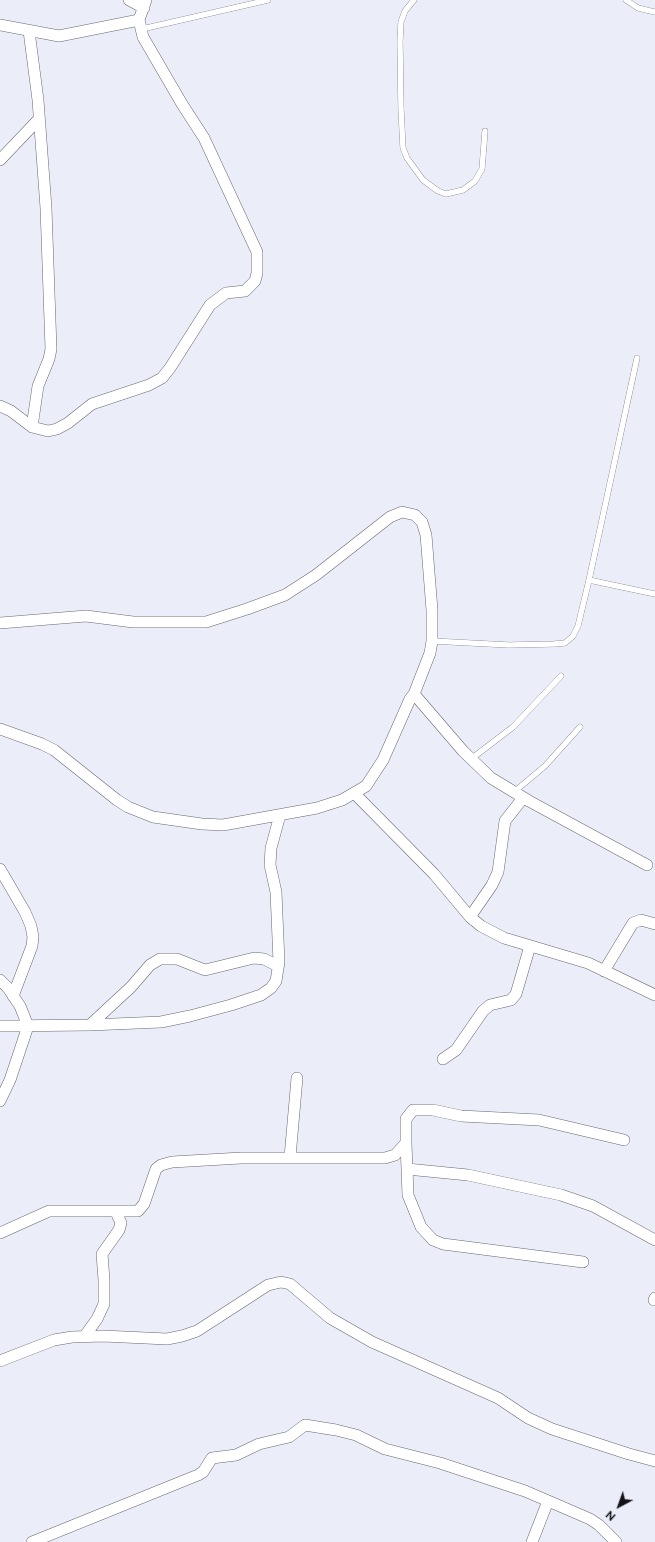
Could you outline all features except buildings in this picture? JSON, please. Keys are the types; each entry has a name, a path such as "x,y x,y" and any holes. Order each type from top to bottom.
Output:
{"street":[{"path":"0,406 11,411 32,427 48,431 57,429 68,423 92,404 150,385 162,378 170,368 210,305 226,293 245,291 255,281 257,273 257,252 204,138 182,104 143,37 141,24 145,4 129,0"},
{"path":"0,25 59,36 141,24"},
{"path":"29,31 39,119 46,208 51,349 49,359 38,386 32,427"},
{"path":"0,160 39,119"},
{"path":"0,623 86,616 133,622 206,622 285,595 316,575 390,517 402,512 415,515 422,522 426,535 432,610 432,641 430,653 414,694 410,699 384,760 372,779 355,794 342,800 317,808 223,825 202,824 153,817 128,807 117,800 54,750 42,744 0,729"},
{"path":"414,694 439,726 491,778 519,795 647,865"},
{"path":"355,794 434,874 470,917 492,932 530,946 576,959 655,996"},
{"path":"470,917 492,885 498,872 505,821 519,795"},
{"path":"0,1026 90,1025 161,1022 231,1005 261,995 271,988 276,981 278,966 276,892 270,865 271,848 280,815"},
{"path":"0,869 25,912 31,926 33,937 32,946 14,996"},
{"path":"604,971 633,923 641,920 655,924"},
{"path":"443,1059 456,1050 483,1011 490,1005 511,1000 516,994 530,946"},
{"path":"90,1025 126,991 150,965 160,959 177,959 205,970 254,958 264,959 278,966"},
{"path":"0,980 14,996 25,1015 28,1026 10,1080 0,1101"},
{"path":"290,1157 297,1078"},
{"path":"583,1262 443,1244 433,1240 421,1227 408,1195 406,1143 408,1115 413,1110 420,1109 433,1110 461,1116 539,1120 624,1140"},
{"path":"0,1233 49,1211 84,1210 116,1212 140,1210 144,1204 156,1169 161,1165 172,1162 290,1157 385,1158 395,1155 406,1143"},
{"path":"407,1169 468,1175 562,1195 593,1206 655,1240"},
{"path":"84,1337 97,1319 104,1304 102,1254 119,1230 121,1223 116,1212"},
{"path":"0,1361 54,1340 84,1337 167,1339 182,1336 197,1331 268,1285 281,1282 290,1284 330,1318 372,1342 498,1398 528,1418 552,1429 655,1461"},
{"path":"32,1542 198,1475 203,1472 212,1458 236,1455 259,1444 289,1437 305,1425 356,1435 385,1449 440,1463 525,1491 590,1519 599,1525 616,1542"},
{"path":"532,1542 548,1501"}],"lane":[{"path":"141,24 268,0"},
{"path":"414,0 405,11 401,22 400,41 403,148 407,158 423,180 438,191 446,194 463,190 475,181 482,169 485,131"},
{"path":"626,0 638,8 655,12"},
{"path":"432,641 509,645 565,643 573,636 578,626 589,580 636,358"},
{"path":"589,580 655,594"},
{"path":"471,759 513,727 561,676"},
{"path":"519,795 580,727"}]}
